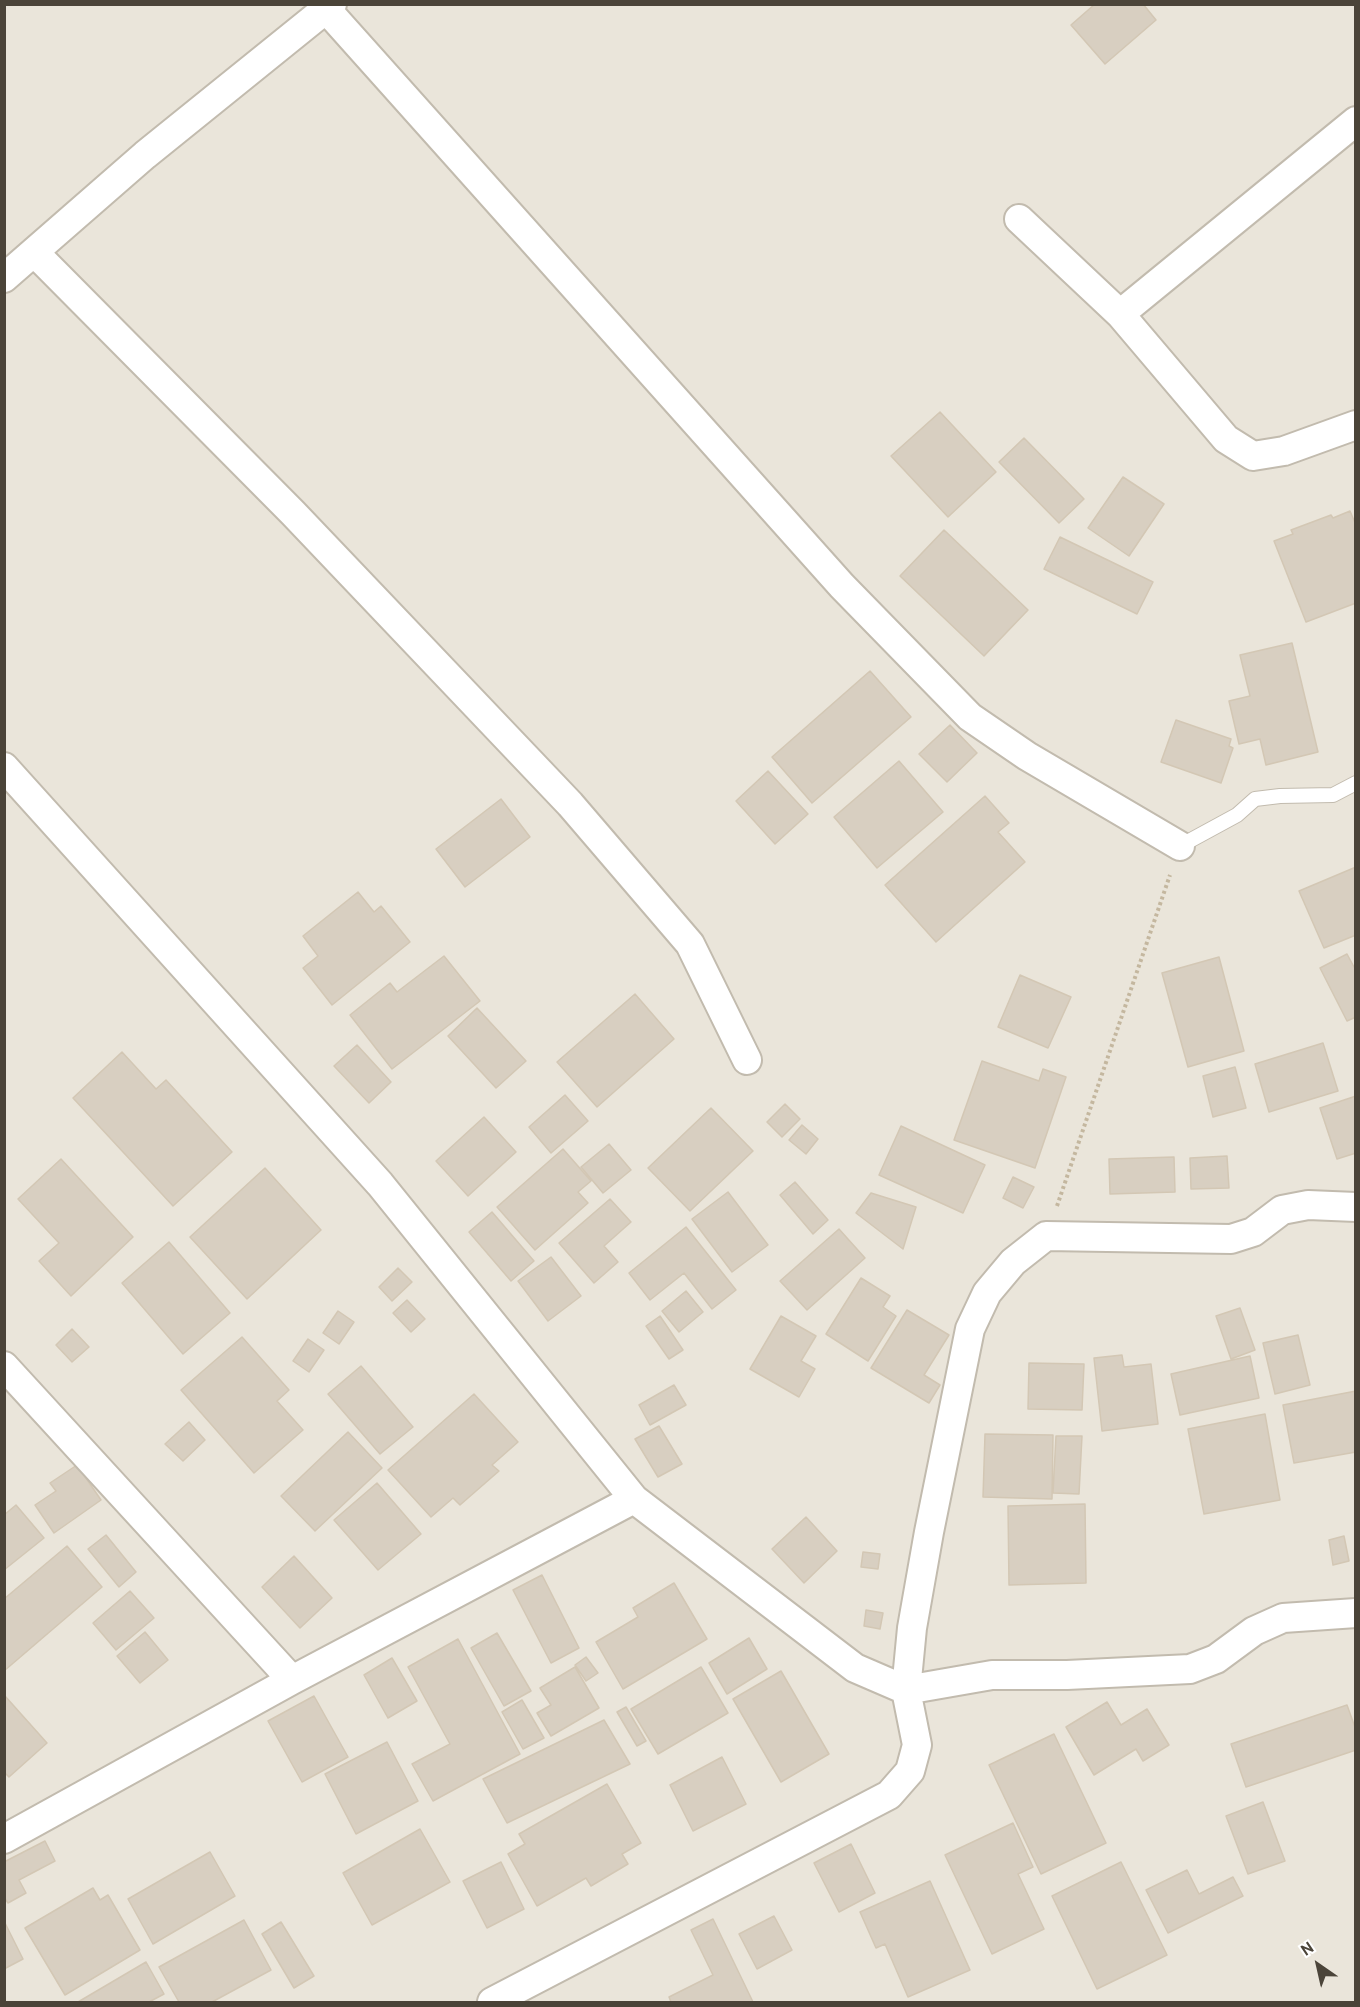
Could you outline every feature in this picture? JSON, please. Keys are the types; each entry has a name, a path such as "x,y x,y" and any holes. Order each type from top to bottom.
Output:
{"street":[{"path":"4,278 145,155 329,7 842,586 970,717 1027,756 1180,846"},
{"path":"1120,314 1356,121"},
{"path":"1019,219 1120,314 1226,439 1253,456 1284,451 1356,425"},
{"path":"35,253 293,513 570,804 690,944 747,1060"},
{"path":"4,767 380,1184 634,1499 855,1668 906,1690 992,1675 1067,1675 1190,1669 1216,1659 1254,1631 1283,1618 1356,1612"},
{"path":"492,2002 889,1795 910,1771 917,1746 906,1690 913,1617 970,1329 987,1293 1013,1262 1046,1236 1231,1239 1252,1232 1282,1210 1308,1205 1356,1207"},
{"path":"4,1366 292,1680"},
{"path":"4,1839 292,1680 634,1499"}],"lane":[{"path":"1180,846 1237,815 1254,800 1280,796 1333,795 1356,783"}],"path":[{"path":"1046,1236 1180,846"}],"shaded area":[{"path":"5,5 1355,5 1355,2002 5,2002"}],"building":[{"path":"1095,4 1143,4 1156,20 1105,64 1071,25"},
{"path":"940,412 996,472 948,517 891,456"},
{"path":"1024,438 1084,499 1059,523 999,462"},
{"path":"1123,477 1164,504 1129,556 1088,528"},
{"path":"1350,511 1356,525 1356,603 1306,622 1274,541 1293,534 1291,530 1331,515 1333,518"},
{"path":"944,530 1028,610 984,656 900,576"},
{"path":"1060,537 1153,582 1137,614 1044,569"},
{"path":"1292,643 1318,752 1266,765 1260,739 1239,744 1229,701 1250,696 1240,655"},
{"path":"870,671 911,717 812,803 772,757"},
{"path":"1176,720 1231,739 1229,746 1233,748 1221,783 1161,762"},
{"path":"950,725 977,753 947,782 919,754"},
{"path":"899,761 943,812 877,868 834,817"},
{"path":"768,771 808,814 775,844 736,801"},
{"path":"985,796 1009,823 998,832 1025,862 936,942 885,885"},
{"path":"501,799 530,837 465,887 436,849"},
{"path":"1356,867 1356,935 1324,948 1299,891"},
{"path":"358,892 374,912 381,906 410,942 332,1005 303,968 318,956 303,936"},
{"path":"1347,954 1354,967 1356,966 1356,1017 1347,1021 1320,968"},
{"path":"444,956 480,1001 392,1069 350,1015 390,983 397,992"},
{"path":"1219,957 1244,1051 1188,1067 1162,973"},
{"path":"1020,975 1071,997 1048,1048 998,1027"},
{"path":"635,994 674,1039 597,1107 557,1062"},
{"path":"477,1008 526,1061 496,1088 448,1036"},
{"path":"1323,1043 1338,1091 1269,1112 1255,1064"},
{"path":"357,1045 391,1082 369,1103 334,1066"},
{"path":"122,1052 156,1089 166,1080 232,1152 173,1206 73,1098"},
{"path":"982,1061 1039,1081 1043,1069 1066,1077 1035,1168 954,1140"},
{"path":"1235,1067 1246,1108 1213,1117 1203,1076"},
{"path":"565,1095 588,1121 551,1153 529,1127"},
{"path":"1356,1096 1356,1153 1337,1159 1320,1108"},
{"path":"785,1104 800,1119 782,1137 767,1122"},
{"path":"711,1108 753,1151 690,1211 648,1168"},
{"path":"484,1117 516,1152 468,1196 436,1161"},
{"path":"802,1125 818,1139 806,1154 789,1140"},
{"path":"901,1126 985,1165 963,1213 879,1175"},
{"path":"609,1144 631,1170 603,1193 581,1167"},
{"path":"563,1149 591,1181 578,1192 588,1203 535,1250 497,1207"},
{"path":"1227,1156 1229,1188 1191,1189 1190,1158"},
{"path":"1174,1157 1175,1192 1110,1194 1109,1159"},
{"path":"61,1159 133,1237 71,1296 39,1261 59,1243 18,1199"},
{"path":"265,1168 321,1230 247,1299 190,1237"},
{"path":"1013,1177 1034,1187 1023,1208 1003,1198"},
{"path":"795,1182 828,1220 813,1234 780,1195"},
{"path":"728,1192 768,1245 732,1272 692,1219"},
{"path":"871,1193 916,1207 903,1249 856,1213"},
{"path":"610,1199 631,1222 604,1246 618,1262 594,1283 559,1243"},
{"path":"492,1212 534,1261 511,1281 469,1232"},
{"path":"686,1227 736,1290 712,1309 684,1273 650,1300 629,1273"},
{"path":"839,1229 865,1258 807,1310 780,1281"},
{"path":"169,1242 230,1313 183,1354 122,1283"},
{"path":"551,1257 581,1296 548,1321 518,1281"},
{"path":"398,1268 412,1282 392,1301 379,1287"},
{"path":"861,1278 890,1296 883,1307 896,1316 868,1361 826,1334"},
{"path":"686,1291 703,1312 679,1332 662,1311"},
{"path":"407,1300 425,1319 411,1332 393,1313"},
{"path":"1240,1308 1255,1350 1231,1359 1216,1316"},
{"path":"907,1310 949,1335 924,1375 940,1385 929,1403 871,1368"},
{"path":"338,1311 354,1322 339,1344 323,1333"},
{"path":"660,1316 683,1350 669,1359 646,1326"},
{"path":"781,1316 816,1336 801,1361 815,1369 799,1397 750,1369"},
{"path":"72,1329 89,1347 72,1362 56,1345"},
{"path":"1298,1335 1310,1385 1275,1394 1263,1343"},
{"path":"242,1337 289,1390 277,1401 303,1430 254,1473 181,1390"},
{"path":"308,1339 324,1350 309,1372 293,1361"},
{"path":"1122,1355 1124,1367 1151,1364 1158,1424 1102,1431 1094,1358"},
{"path":"1250,1356 1259,1398 1180,1415 1171,1374"},
{"path":"1029,1363 1084,1364 1082,1410 1028,1409"},
{"path":"361,1366 413,1427 380,1454 328,1394"},
{"path":"674,1385 686,1405 650,1425 639,1405"},
{"path":"1356,1391 1356,1452 1294,1463 1283,1405"},
{"path":"474,1394 518,1442 492,1465 499,1471 460,1505 453,1498 431,1517 388,1470"},
{"path":"1265,1414 1280,1500 1204,1514 1188,1429"},
{"path":"189,1422 205,1440 183,1461 165,1444"},
{"path":"659,1426 682,1464 658,1477 635,1439"},
{"path":"348,1432 382,1468 315,1531 281,1496"},
{"path":"985,1434 1053,1435 1052,1499 983,1497"},
{"path":"1056,1436 1082,1436 1079,1494 1053,1493"},
{"path":"77,1465 101,1500 54,1533 35,1505 56,1491 50,1483"},
{"path":"377,1483 421,1534 378,1570 334,1520"},
{"path":"1085,1504 1086,1583 1009,1585 1008,1506"},
{"path":"16,1505 44,1538 4,1570 4,1515"},
{"path":"806,1517 837,1551 804,1583 772,1549"},
{"path":"106,1535 136,1572 119,1587 88,1549"},
{"path":"1344,1536 1349,1561 1333,1565 1329,1540"},
{"path":"67,1546 102,1587 4,1671 4,1599"},
{"path":"863,1552 880,1554 878,1569 861,1567"},
{"path":"294,1556 332,1598 300,1628 262,1587"},
{"path":"542,1575 579,1648 551,1663 513,1590"},
{"path":"674,1583 707,1639 623,1689 596,1642 638,1617 633,1608"},
{"path":"130,1591 154,1618 116,1650 93,1623"},
{"path":"866,1610 883,1613 880,1629 864,1626"},
{"path":"145,1632 168,1660 140,1683 117,1656"},
{"path":"497,1633 531,1691 504,1706 471,1648"},
{"path":"749,1638 767,1669 727,1694 709,1663"},
{"path":"458,1639 520,1754 433,1801 412,1764 450,1744 408,1667"},
{"path":"586,1657 598,1673 586,1681 575,1665"},
{"path":"392,1658 417,1701 388,1718 364,1675"},
{"path":"575,1667 599,1708 551,1736 537,1713 551,1705 540,1688"},
{"path":"701,1667 728,1713 658,1754 631,1709"},
{"path":"781,1671 829,1754 781,1782 733,1699"},
{"path":"5,1696 47,1743 9,1777 4,1772"},
{"path":"314,1696 348,1757 302,1782 268,1721"},
{"path":"522,1700 544,1738 523,1749 502,1712"},
{"path":"1107,1702 1121,1725 1147,1709 1169,1745 1143,1761 1136,1749 1094,1775 1066,1727"},
{"path":"1347,1705 1356,1730 1356,1750 1246,1787 1231,1744"},
{"path":"626,1707 646,1741 637,1746 617,1712"},
{"path":"604,1720 630,1764 507,1823 483,1779"},
{"path":"1054,1734 1106,1843 1041,1874 989,1765"},
{"path":"387,1742 418,1801 356,1834 325,1774"},
{"path":"722,1757 746,1804 693,1831 670,1785"},
{"path":"607,1784 641,1843 622,1854 628,1864 591,1886 586,1878 537,1906 508,1854 525,1844 519,1834"},
{"path":"1263,1802 1285,1861 1248,1874 1226,1816"},
{"path":"1013,1823 1033,1867 1018,1874 1044,1929 992,1954 945,1855"},
{"path":"420,1829 450,1882 372,1925 343,1873"},
{"path":"45,1841 55,1861 19,1880 26,1893 8,1903 4,1897 4,1862"},
{"path":"851,1844 875,1893 839,1912 814,1863"},
{"path":"210,1852 235,1896 153,1944 128,1899"},
{"path":"501,1862 524,1909 487,1928 463,1881"},
{"path":"1121,1862 1167,1955 1097,1989 1052,1896"},
{"path":"1187,1870 1199,1894 1233,1877 1243,1896 1168,1933 1146,1890"},
{"path":"930,1881 970,1970 908,1997 885,1944 876,1948 860,1912"},
{"path":"93,1888 100,1900 108,1895 140,1950 65,1995 25,1928"},
{"path":"774,1916 792,1950 757,1969 739,1934"},
{"path":"713,1919 753,2002 671,2002 669,1997 713,1975 691,1930"},
{"path":"244,1920 271,1970 212,2002 179,2002 159,1967"},
{"path":"4,1921 23,1959 4,1969"},
{"path":"281,1922 314,1976 294,1988 262,1934"},
{"path":"146,1962 164,1994 149,2002 78,2002"}]}
